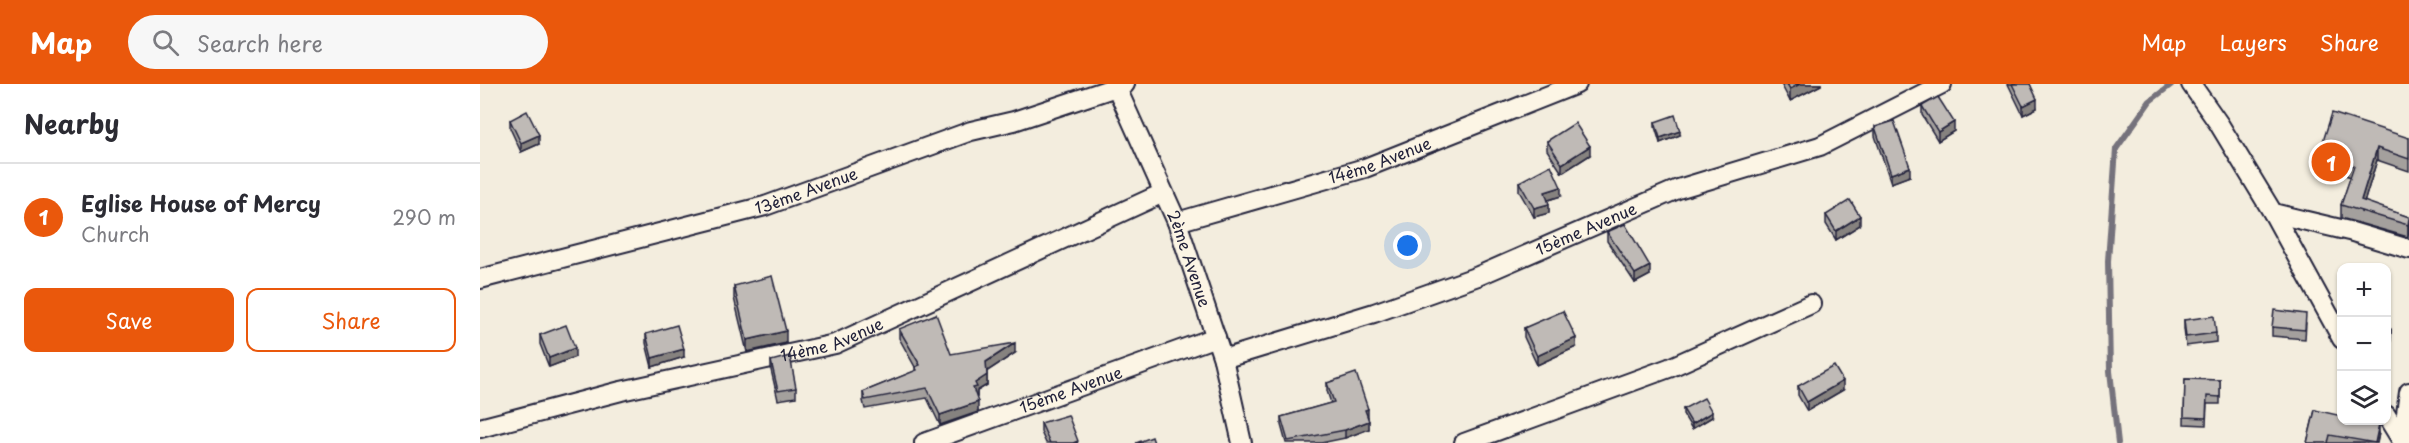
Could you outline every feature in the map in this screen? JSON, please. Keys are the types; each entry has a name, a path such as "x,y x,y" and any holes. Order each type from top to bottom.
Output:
{"street":[{"name":"14ème Avenue","path":"1177,222 1365,168 1577,84"},
{"name":"15ème Avenue","path":"1223,359 1374,313 1478,276 1678,189 1820,146 1942,84"},
{"path":"2190,84 2219,124 2273,213 2337,330"},
{"name":"2ème Avenue","path":"1119,85 1177,222 1223,359 1242,443"},
{"name":"13ème Avenue","path":"480,279 765,206 971,131 1014,121 1119,85"},
{"name":"14ème Avenue","path":"480,429 621,391 835,344 1163,193"},
{"path":"2273,213 2349,231 2409,249"},
{"path":"1464,443 1669,368 1811,304"},
{"name":"15ème Avenue","path":"924,443 1216,337"},
{"path":"2402,442 2409,392"},
{"path":"2391,423 2402,442"}],"building":[{"path":"1787,84 1800,84 1790,89"},
{"path":"2012,84 2030,84 2037,99 2023,106"},
{"path":"1938,97 1954,122 1938,132 1922,106"},
{"path":"527,111 539,135 521,143 510,120"},
{"path":"2332,113 2409,138 2409,159 2377,148 2361,200 2409,217 2408,225 2341,205 2354,166 2319,154"},
{"path":"1675,115 1680,131 1660,138 1655,122"},
{"path":"1894,121 1910,167 1891,174 1875,127"},
{"path":"1575,123 1590,146 1562,164 1547,141"},
{"path":"1551,165 1561,187 1545,192 1549,204 1534,208 1519,182"},
{"path":"1850,200 1860,216 1836,231 1826,215"},
{"path":"1625,224 1650,266 1635,274 1607,232"},
{"path":"772,276 786,331 747,340 734,286"},
{"path":"2274,310 2306,314 2305,330 2272,327"},
{"path":"1563,311 1576,338 1537,356 1524,328"},
{"path":"936,314 951,354 1015,343 986,362 987,375 975,383 977,387 973,388 978,402 940,415 927,388 865,400 863,392 917,370 915,367 920,365 899,329"},
{"path":"2214,316 2216,333 2186,337 2184,320"},
{"path":"566,325 575,348 549,358 540,335"},
{"path":"677,325 684,349 652,358 646,334"},
{"path":"790,356 796,388 778,391 771,361"},
{"path":"1834,366 1843,381 1807,402 1798,386"},
{"path":"1356,373 1368,409 1365,410 1369,421 1345,430 1288,441 1281,417 1334,402 1327,383"},
{"path":"2185,379 2220,380 2220,397 2207,396 2206,418 2184,417"},
{"path":"1704,398 1712,412 1692,424 1683,409"},
{"path":"2315,410 2337,415 2337,425 2379,425 2375,443 2330,435 2328,443 2307,443"},
{"path":"1068,415 1078,441 1050,443 1041,423"},
{"path":"1152,437 1154,443 1136,443"}],"waterway":[{"path":"2118,443 2110,371 2108,261 2116,149 2150,101 2172,84"}],"place":[{"name":"Eglise House of Mercy","path":"2331,162"}]}
